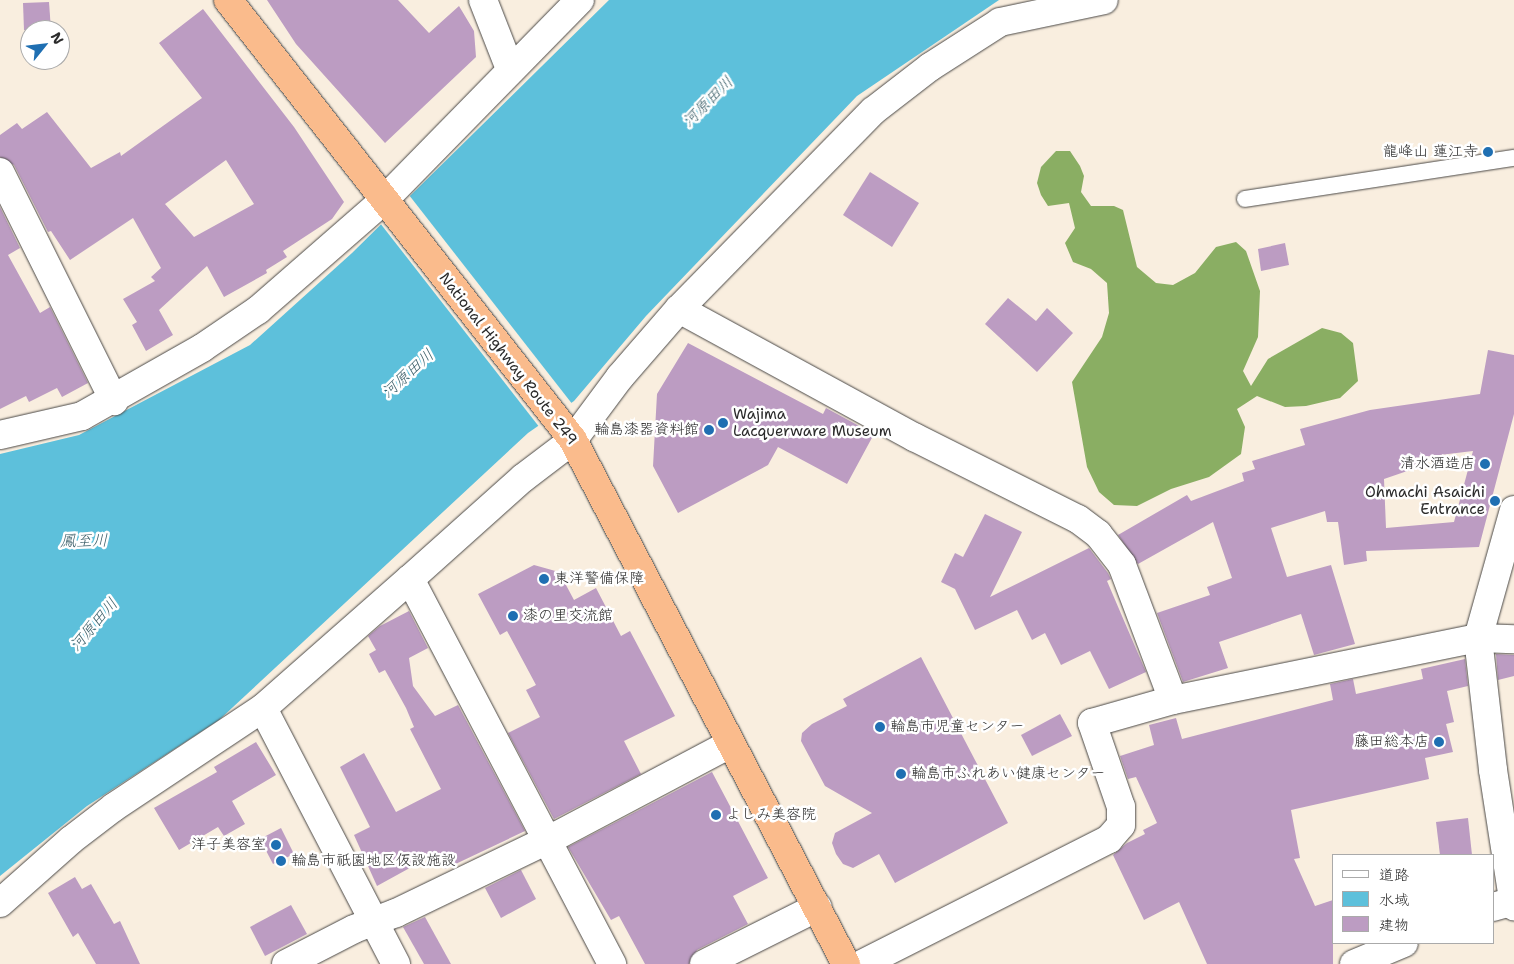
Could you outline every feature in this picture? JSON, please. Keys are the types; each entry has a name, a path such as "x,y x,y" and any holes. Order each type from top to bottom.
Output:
{"highway":[{"name":"National Highway Route 249","path":"228,0 385,202 558,418 573,440 730,744 818,907 846,964"}],"street":[{"path":"483,0 510,69"},
{"path":"0,435 82,416 114,401 202,348 258,310 385,202 510,69 580,0"},
{"path":"0,903 70,840 114,807 263,708 523,478 573,440 620,378 679,310 873,111 930,67 1000,22 1028,0"},
{"path":"1000,22 1104,0"},
{"path":"0,172 114,401"},
{"path":"679,310 914,437 1078,519 1098,534 1122,565 1174,700"},
{"path":"1508,904 1478,638 1514,510"},
{"path":"410,579 545,840 612,964"},
{"path":"862,964 1108,839 1121,825 1121,807 1092,723 1174,700 1478,638 1514,639"},
{"path":"263,708 396,964"},
{"path":"286,964 545,840 730,744"},
{"path":"704,964 818,907"},
{"path":"1354,964 1402,944"}],"lane":[{"path":"1245,199 1514,158"}],"green space":[{"path":"1056,151 1070,151 1080,166 1084,176 1081,192 1091,206 1114,206 1123,210 1137,267 1156,283 1173,285 1195,273 1216,247 1236,242 1246,251 1260,291 1258,337 1243,371 1251,386 1268,359 1322,328 1341,333 1353,343 1358,381 1340,398 1306,406 1285,407 1257,396 1237,409 1245,427 1241,454 1209,477 1171,489 1137,506 1114,505 1099,492 1087,467 1072,382 1102,337 1109,313 1107,283 1091,269 1073,262 1065,243 1075,228 1069,203 1048,206 1041,195 1037,183 1041,167"}],"water":[{"path":"609,0 999,0 857,96 646,316 574,401 528,433 219,720 87,806 0,876 0,454 79,435 250,345 352,253"}],"pier":[{"path":"409,195 573,405 540,428 380,223"}],"building":[{"path":"267,0 398,0 429,33 459,6 474,31 476,57 385,143 296,44"},
{"path":"49,2 50,20 24,20 23,3"},
{"path":"203,9 294,127 344,202 332,219 283,251 287,257 266,270 267,273 224,297 207,266 159,310 173,335 146,351 132,325 137,322 123,299 155,281 151,277 161,268 133,218 70,260 51,231 48,232 14,165 0,157 0,135 17,123 22,129 47,112 91,168 120,152 121,156 202,98 159,43","holes":["226,160 254,204 194,237 165,204"]},
{"path":"870,172 919,203 892,247 843,215"},
{"path":"0,207 20,248 8,255 40,313 50,307 88,383 62,397 57,388 29,402 26,396 0,409"},
{"path":"1285,243 1289,265 1261,271 1258,249"},
{"path":"1008,298 1036,321 1047,308 1073,333 1037,372 985,324"},
{"name":"Wajima Lacquerware Museum","path":"688,343 823,414 826,408 874,434 847,484 778,447 768,465 678,513 653,466 657,394"},
{"path":"1488,350 1514,355 1514,414 1479,547 1366,551 1367,561 1344,565 1338,522 1327,522 1325,511 1271,528 1287,577 1331,565 1355,644 1314,655 1301,614 1219,642 1228,668 1183,682 1157,613 1210,595 1207,587 1232,578 1213,522 1138,564 1118,535 1187,495 1191,501 1244,481 1242,473 1255,469 1252,461 1305,445 1300,429 1370,410 1480,394","holes":["1473,451 1454,522 1386,528 1384,479 1416,468 1415,458"]},
{"path":"985,514 1022,532 990,597 1089,548 1111,579 1107,581 1146,672 1109,689 1090,651 1061,665 1045,633 1032,640 1017,610 975,630 955,589 941,582 955,553 963,557"},
{"path":"534,565 559,572 574,600 596,588 621,636 630,631 675,716 624,741 641,774 554,819 508,733 540,717 526,690 536,685 507,631 500,635 478,594"},
{"path":"409,611 428,648 409,658 413,686 435,716 458,705 525,831 445,869 437,853 377,886 354,835 370,827 340,767 364,753 396,812 441,789 410,729 414,727 406,708 385,670 379,673 369,654 376,650 368,636 380,626"},
{"path":"1496,654 1514,655 1514,676 1498,680"},
{"path":"921,657 1008,823 895,883 879,854 853,868 843,864 836,854 832,843 835,833 872,813 825,786 801,741 802,733 812,724 847,706 843,699"},
{"path":"1465,659 1468,686 1447,691 1454,722 1446,724 1453,752 1425,758 1429,779 1291,810 1300,858 1294,859 1315,906 1332,900 1333,964 1207,964 1179,902 1144,920 1113,855 1127,843 1145,834 1143,830 1157,823 1136,777 1128,779 1120,756 1154,745 1149,725 1176,718 1182,739 1333,700 1330,684 1353,679 1356,694 1423,679 1421,669"},
{"path":"1060,714 1072,736 1032,756 1021,735"},
{"path":"256,742 276,775 232,801 245,824 224,836 218,827 179,850 154,808 217,772 214,767"},
{"path":"712,772 768,878 733,896 748,924 697,950 689,964 645,964 619,916 611,920 568,847"},
{"path":"1468,818 1472,854 1440,854 1436,822"},
{"name":"輪島市祇園地区仮設施設","path":"281,828 294,854 273,864 260,839"},
{"path":"521,870 536,899 501,918 485,888"},
{"path":"75,877 82,889 91,884 114,924 120,921 140,964 96,964 78,933 73,937 48,893"},
{"path":"291,905 307,934 265,956 250,927"},
{"path":"425,917 451,964 424,964 403,927"}],"place":[{"name":"龍峰山 蓮江寺","path":"1488,152"},
{"name":"Wajima Lacquerware Museum","path":"723,423"},
{"name":"輪島漆器資料館","path":"709,430"},
{"name":"清水酒造店","path":"1485,464"},
{"name":"Ohmachi Asaichi Entrance","path":"1495,501"},
{"name":"東洋警備保障","path":"544,579"},
{"name":"漆の里交流館","path":"513,616"},
{"name":"輪島市児童センター","path":"880,727"},
{"name":"藤田総本店","path":"1439,742"},
{"name":"輪島市ふれあい健康センター","path":"901,774"},
{"name":"よしみ美容院","path":"716,815"},
{"name":"洋子美容室","path":"276,845"},
{"name":"輪島市祇園地区仮設施設","path":"281,861"}],"water label":[{"name":"河原田川","path":"708,102"},
{"name":"河原田川","path":"408,374"},
{"name":"鳳至川","path":"84,541"},
{"name":"河原田川","path":"94,625"}]}
